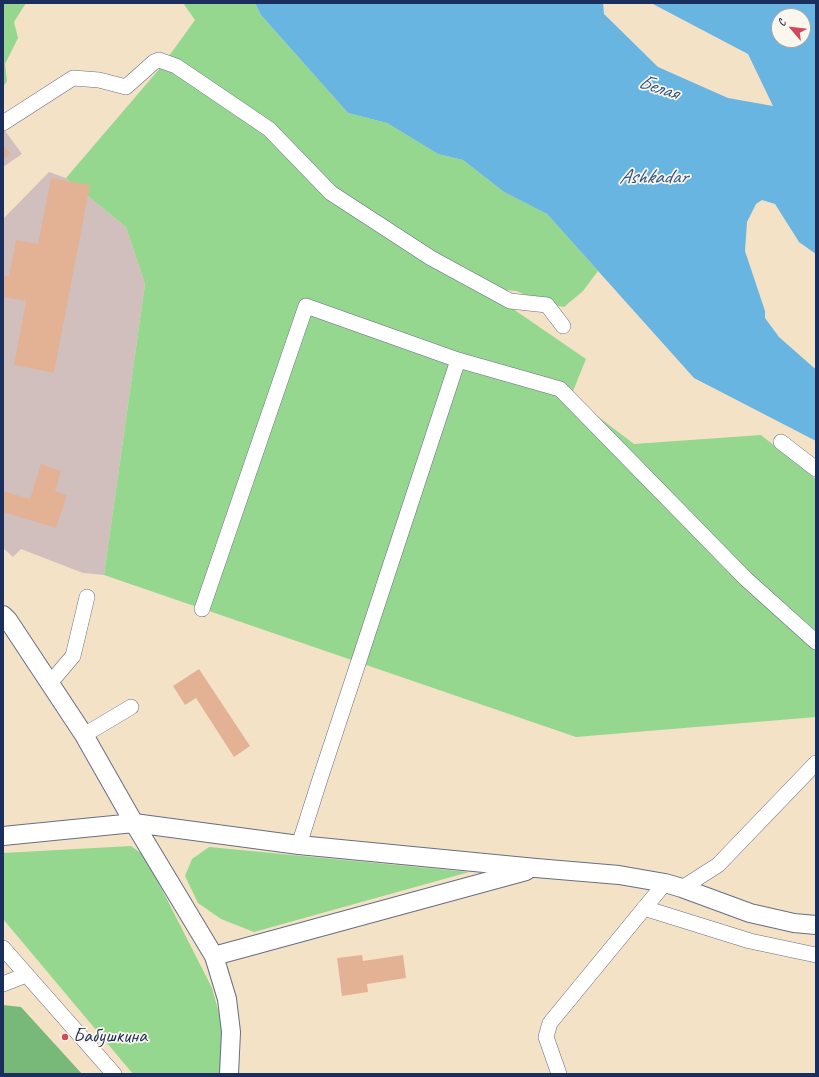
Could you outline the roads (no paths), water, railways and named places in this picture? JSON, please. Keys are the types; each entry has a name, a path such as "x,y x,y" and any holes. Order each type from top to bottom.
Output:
{"main road":[{"path":"3,615 8,620 84,735 134,823 214,956 226,999 231,1032 229,1074"},
{"path":"3,836 134,823 299,845 619,875 665,883 750,913 794,923 816,925"},
{"path":"214,956 536,868"}],"street":[{"path":"3,123 73,78 99,80 126,87 154,62 159,60 176,66 269,129 330,193 430,258 510,301 547,306 562,326"},
{"path":"202,608 306,306 458,360 560,389 746,579 816,642"},
{"path":"299,845 458,360"},
{"path":"781,442 816,469"},
{"path":"50,683 73,656 87,597"},
{"path":"84,735 131,707"},
{"path":"682,888 718,866 816,763"},
{"path":"559,1074 546,1037 550,1023 665,883"},
{"path":"644,908 750,941 816,956"},
{"path":"3,948 114,1074"},
{"path":"3,984 26,975"}],"water":[{"name":"Ashkadar","path":"255,3 603,3 604,14 658,67 728,98 773,106 748,54 651,3 816,3 816,254 799,242 775,204 762,200 756,204 747,222 745,251 765,311 765,318 779,337 816,369 816,441 694,378 547,214 504,192 463,160 438,154 387,123 348,113 261,15"}],"place":[{"name":"Бабушкина","path":"65,1037"}],"water label":[{"name":"Белая","path":"658,88"}]}
